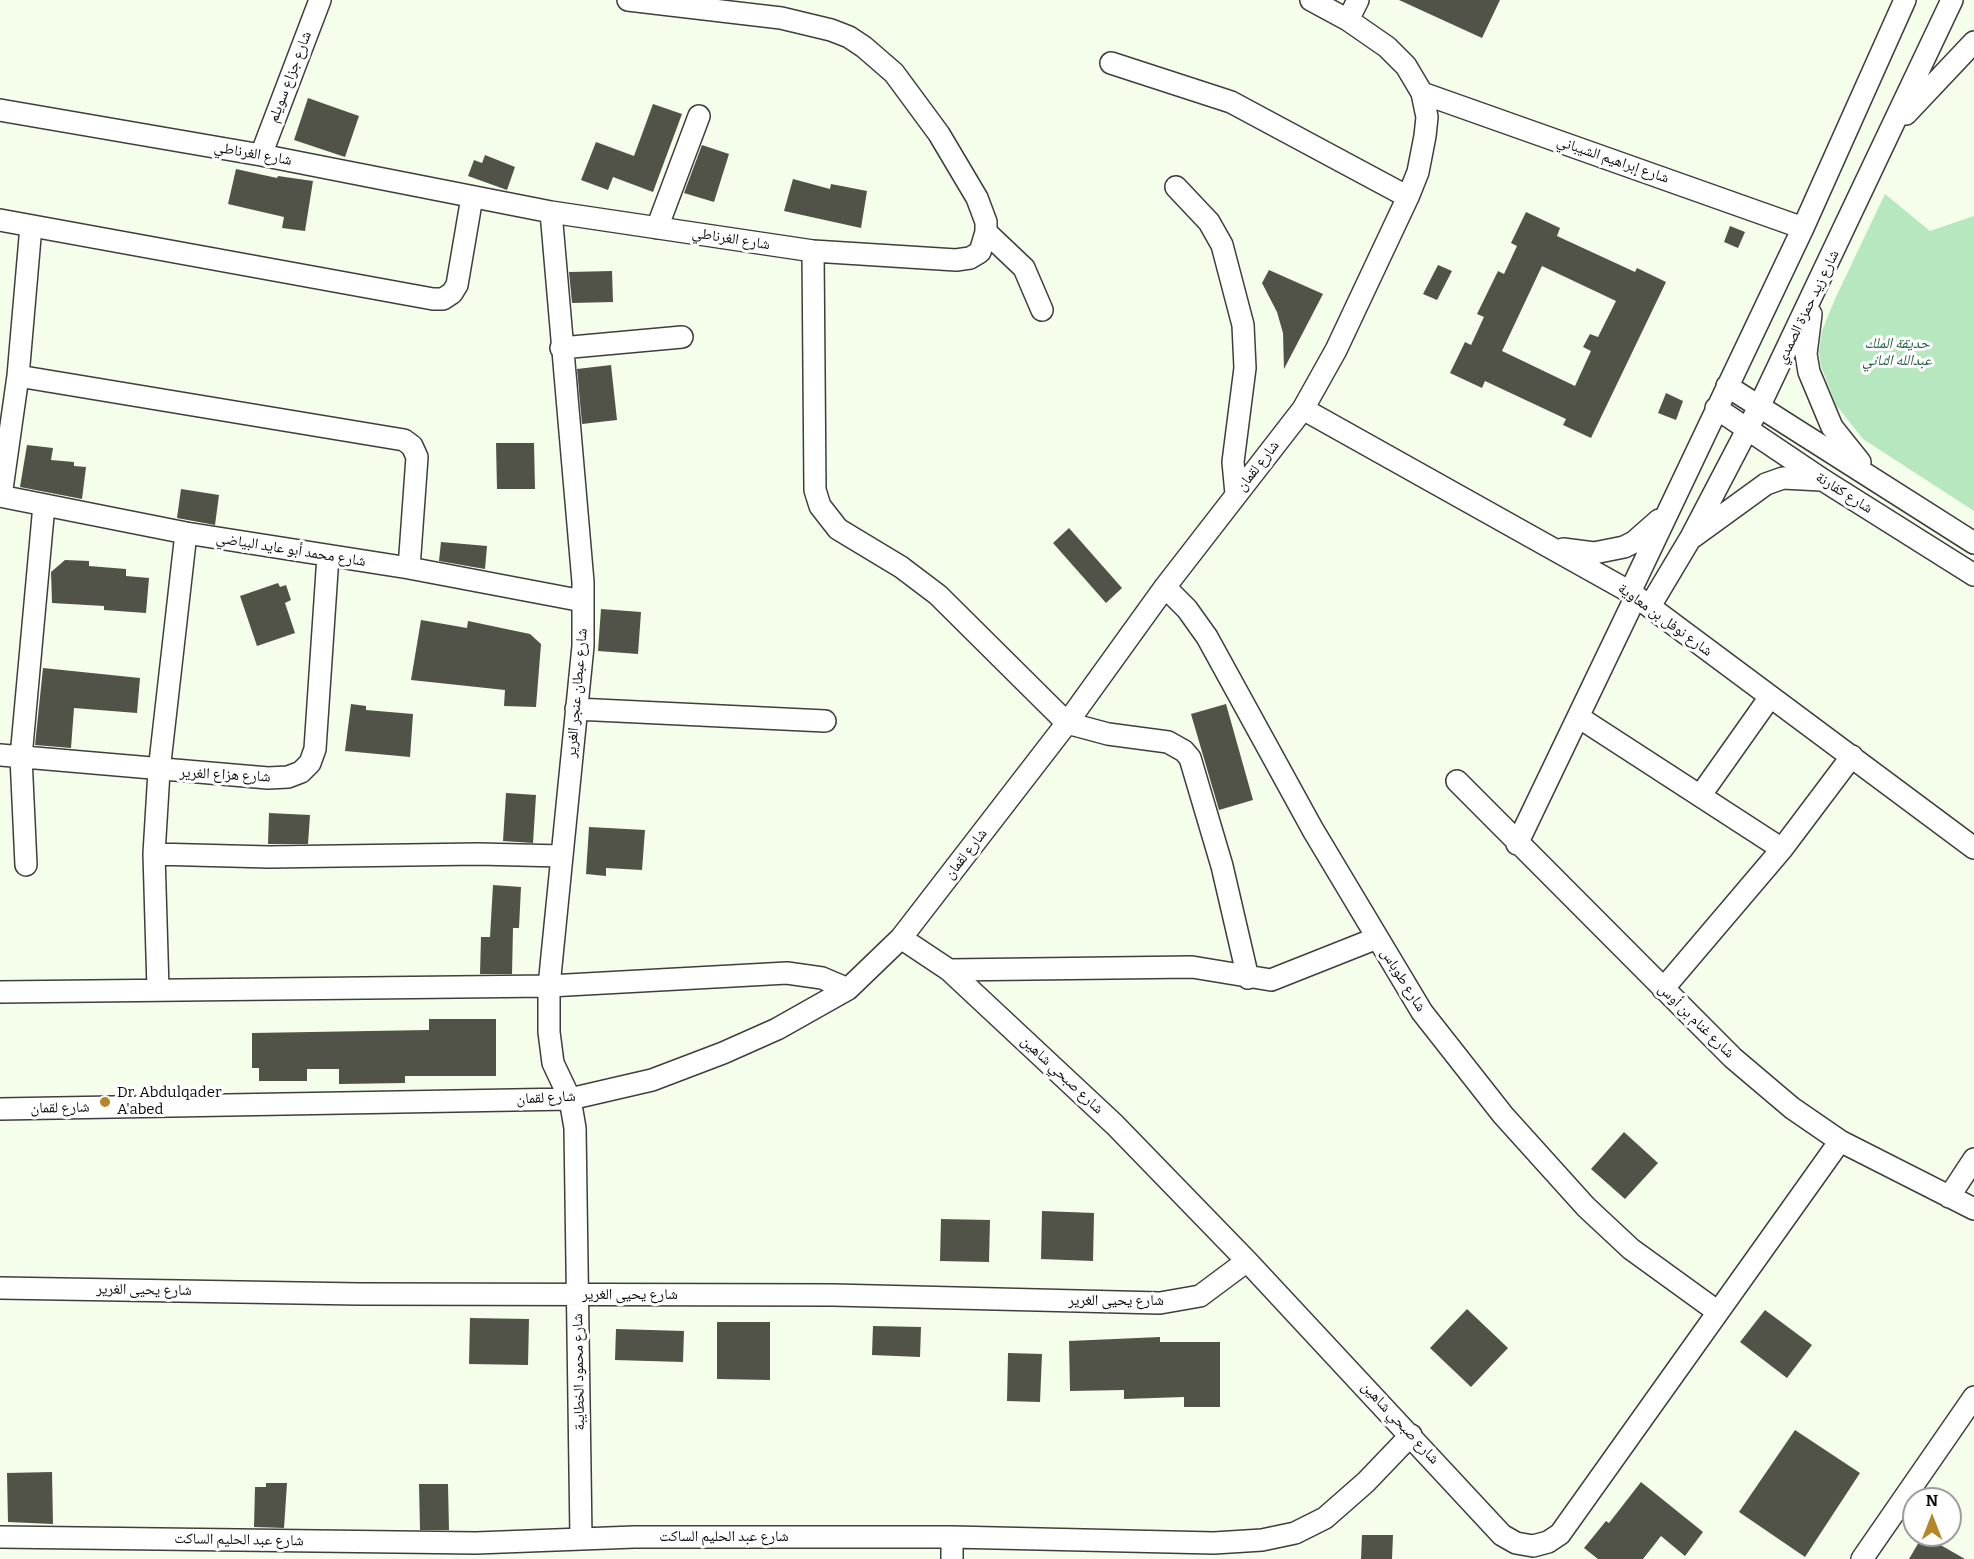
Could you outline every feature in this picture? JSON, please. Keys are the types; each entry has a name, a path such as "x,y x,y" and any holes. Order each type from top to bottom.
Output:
{"street":[{"name":"شارع جزاع سويلم","path":"261,155 320,0"},
{"path":"628,0 781,18 849,37 880,59 894,73 939,134 977,198 986,222 986,232 1024,268 1042,310"},
{"name":"شارع لقمان","path":"0,1109 570,1099 652,1080 723,1053 777,1029 848,989 901,938 1067,723 1166,587 1303,409 1336,350 1408,197 1418,172 1425,136 1427,117 1422,93 1406,66 1387,47 1348,20 1311,0"},
{"path":"1348,20 1358,0"},
{"path":"1517,844 1639,598 1669,508 1803,228 1905,0"},
{"name":"شارع زيد حمزة الصمدي","path":"1639,598 1690,539 1815,293 1952,0"},
{"path":"1890,132 1974,42"},
{"path":"1111,63 1231,102 1408,197"},
{"name":"شارع إبراهيم الشيباني","path":"1422,93 1803,228"},
{"name":"شارع الغرناطي","path":"0,111 261,155 551,212 813,251 970,258 980,252 986,232"},
{"path":"657,228 699,116"},
{"path":"1176,187 1209,222 1222,245 1243,325 1245,368 1233,462 1236,494"},
{"path":"0,220 433,299 452,294 457,285 472,197"},
{"name":"شارع عبطان عنجر الغرير","path":"551,212 561,348 580,539 583,601 583,646 549,986 549,1032 554,1063 570,1099"},
{"path":"1,496 18,376 31,226"},
{"path":"813,251 815,490 820,506 838,529 901,567 938,595 1067,723 1108,734 1168,742 1176,745 1190,758 1222,866 1248,978"},
{"path":"1815,293 1808,327 1806,354 1809,372 1832,427 1874,478"},
{"path":"561,348 681,337"},
{"path":"18,376 404,440 412,446 417,457 409,568"},
{"name":"شارع كفارنة","path":"1726,386 1974,543"},
{"name":"شارع كفارنة","path":"1716,408 1823,480 1974,575"},
{"name":"شارع نوفل بن معاوية","path":"1303,409 1639,598 1974,848"},
{"path":"1690,539 1766,484 1783,478 1823,480"},
{"name":"شارع محمد أبو عايد البياضي","path":"1,496 186,532 409,568 583,601"},
{"path":"26,865 10,756 44,505"},
{"path":"1548,546 1594,553 1624,547 1651,528 1669,508"},
{"path":"158,989 154,854 159,771 186,532"},
{"name":"شارع هزاع الغرير","path":"10,756 159,771 268,778 295,775 310,763 315,749 328,556"},
{"name":"شارع طوباس","path":"1166,587 1187,609 1207,638 1313,830 1422,1012 1518,1132 1586,1207 1631,1249 1718,1312"},
{"path":"1700,796 1770,697"},
{"path":"576,709 825,721"},
{"path":"1580,718 1782,849"},
{"path":"1663,989 1782,849 1852,756"},
{"name":"شارع غنام بن أوس","path":"1457,781 1517,844 1733,1058 1792,1108 1840,1141 1974,1209"},
{"path":"154,854 269,857 478,854 562,856"},
{"name":"شارع صبحي شاهين","path":"901,938 950,970 1115,1125 1247,1261 1502,1535 1516,1543 1533,1546 1548,1542 1560,1534 1840,1141"},
{"path":"950,970 1192,967 1271,980 1377,938"},
{"path":"0,992 549,986 787,973 822,978 848,989"},
{"name":"شارع محمود الخطايبة","path":"570,1099 576,1155 581,1538"},
{"path":"1949,1197 1974,1159"},
{"name":"شارع يحيى الغرير","path":"0,1288 833,1295 1160,1303 1200,1296 1247,1261"},
{"path":"1862,1559 1967,1419 1974,1397"},
{"name":"شارع عبد الحليم الساكت","path":"0,1537 476,1551 581,1538 952,1537 1214,1543 1262,1540 1295,1533 1325,1518 1366,1482 1411,1435"},
{"path":"952,1537 952,1559"}],"green space":[{"name":"حديقة الملك عبدالله الثاني","path":"1885,194 1930,231 1974,216 1974,511 1863,439 1836,405 1821,366 1819,352 1822,331"}],"building":[{"path":"1399,0 1500,0 1482,38"},
{"path":"308,98 359,116 345,157 294,140"},
{"path":"653,104 682,114 653,192 613,177 608,190 581,180 596,142 634,156"},
{"path":"702,145 729,154 714,202 684,193"},
{"path":"485,155 515,167 507,190 468,176 474,160 482,163"},
{"path":"236,169 277,178 278,176 313,181 305,231 282,228 284,217 228,204"},
{"path":"793,179 830,189 831,184 867,191 861,228 784,211"},
{"path":"1526,212 1560,228 1557,236 1635,272 1637,268 1666,282 1591,438 1563,425 1566,419 1485,381 1482,388 1450,373 1465,342 1471,345 1484,317 1477,314 1498,271 1504,274 1517,246 1511,243","holes":["1542,266 1616,301 1598,337 1590,334 1583,347 1591,351 1575,386 1502,351"]},
{"path":"1730,226 1745,232 1738,248 1724,242"},
{"path":"1438,265 1452,271 1437,300 1423,294"},
{"path":"1269,270 1323,294 1284,369 1283,333 1277,312 1262,283"},
{"path":"612,271 613,302 572,303 569,272"},
{"path":"611,365 617,420 582,424 577,369"},
{"path":"1666,393 1683,401 1676,420 1658,413"},
{"path":"496,443 534,443 535,489 497,489"},
{"path":"27,445 53,448 51,460 74,462 74,466 86,467 82,499 20,487"},
{"path":"181,489 219,495 215,525 177,518"},
{"path":"1069,528 1122,588 1106,603 1053,543"},
{"path":"441,542 487,546 485,569 439,561"},
{"path":"65,560 89,561 89,566 126,569 126,576 149,578 146,613 104,610 104,606 52,603 51,572"},
{"path":"278,583 280,587 286,585 291,600 285,603 295,633 257,646 240,596"},
{"path":"601,609 641,612 638,654 598,651"},
{"path":"421,620 467,628 468,621 530,634 541,644 536,707 504,706 505,690 411,680"},
{"path":"43,668 140,678 137,713 74,708 71,748 35,745"},
{"path":"351,704 366,706 366,710 413,714 410,757 345,751"},
{"path":"1226,704 1253,800 1219,810 1191,714"},
{"path":"506,793 536,795 533,843 503,841"},
{"path":"269,813 310,815 308,844 268,844"},
{"path":"589,827 645,830 642,870 606,868 606,876 586,874"},
{"path":"493,885 521,887 519,928 513,928 512,974 480,974 481,937 490,937"},
{"path":"429,1019 496,1019 496,1076 405,1076 405,1083 339,1084 339,1069 307,1069 307,1081 259,1081 259,1068 252,1068 252,1033 429,1030"},
{"path":"1624,1132 1658,1163 1625,1199 1591,1169"},
{"path":"1042,1211 1094,1213 1093,1261 1041,1259"},
{"path":"941,1219 990,1220 989,1262 940,1261"},
{"path":"1467,1309 1508,1348 1471,1387 1430,1348"},
{"path":"1765,1310 1812,1345 1787,1378 1740,1342"},
{"path":"470,1318 529,1319 528,1365 469,1364"},
{"path":"717,1322 770,1322 770,1380 717,1379"},
{"path":"873,1326 921,1327 920,1357 872,1355"},
{"path":"616,1329 684,1331 683,1362 615,1360"},
{"path":"1160,1337 1160,1342 1220,1342 1220,1407 1184,1407 1184,1397 1124,1399 1124,1390 1070,1391 1069,1341"},
{"path":"1008,1353 1042,1354 1040,1402 1007,1401"},
{"path":"1795,1430 1860,1473 1805,1557 1739,1512"},
{"path":"52,1472 53,1524 8,1522 7,1473"},
{"path":"1641,1482 1703,1532 1685,1556 1661,1536 1643,1559 1598,1559 1584,1548 1606,1521 1609,1523"},
{"path":"266,1483 287,1483 284,1528 254,1527 255,1487 266,1487"},
{"path":"419,1484 448,1484 449,1530 420,1530"},
{"path":"1362,1535 1393,1535 1392,1559 1361,1559"},
{"path":"1916,1547 1944,1547 1965,1559 1909,1559"}],"place":[{"name":"Dr. Abdulqader A'abed","path":"105,1102"}]}
